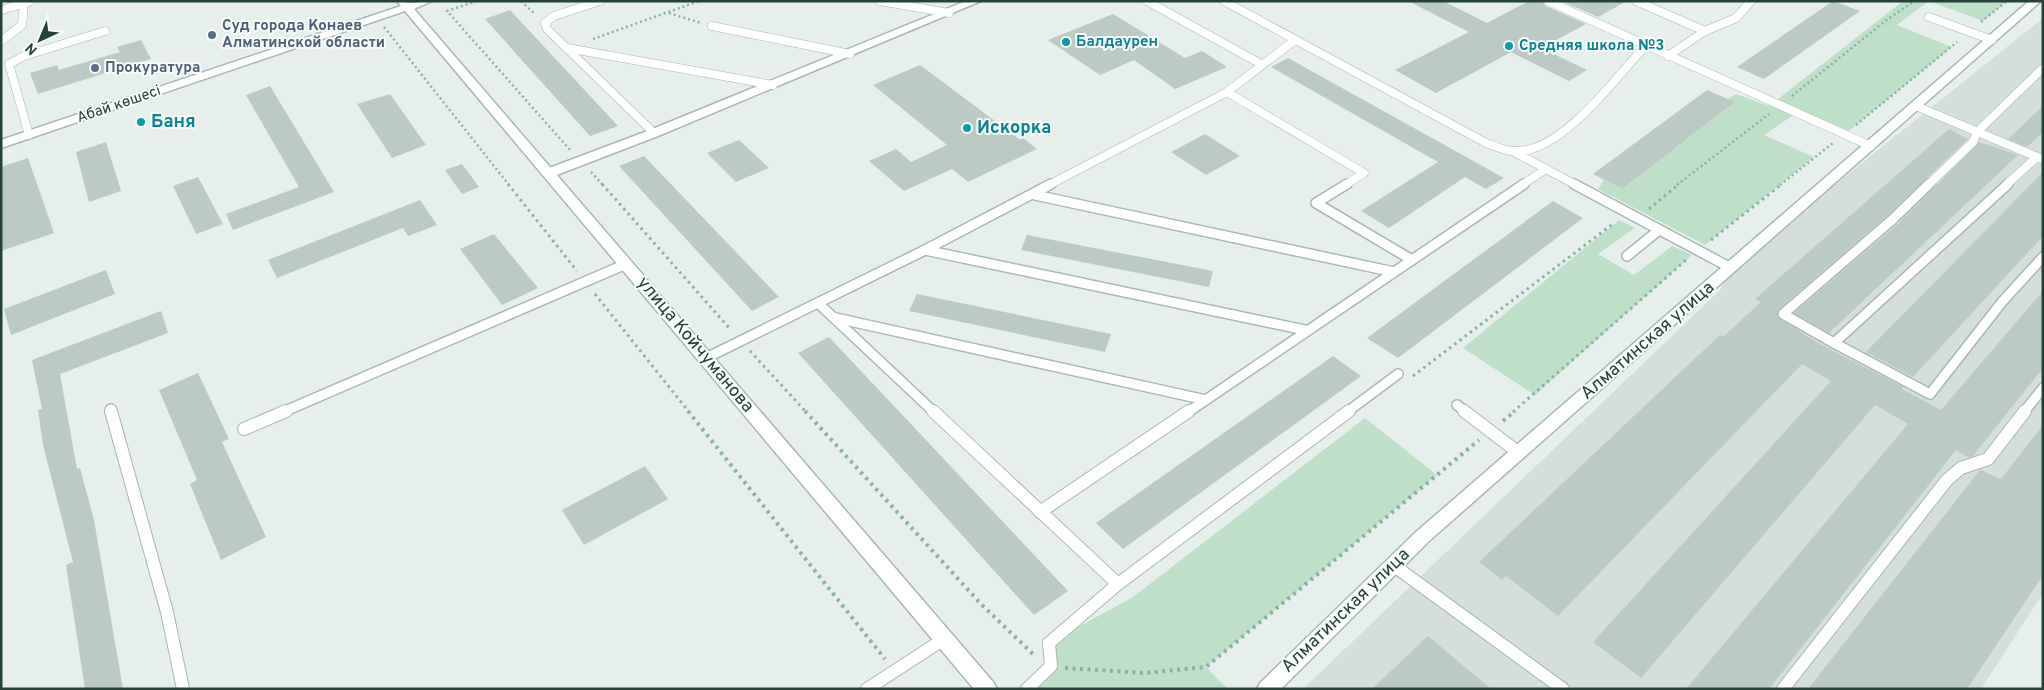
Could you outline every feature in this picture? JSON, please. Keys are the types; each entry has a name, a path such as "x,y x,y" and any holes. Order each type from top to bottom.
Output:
{"street":[{"name":"Абай көшесі","path":"1,144 375,17 404,4 427,1"},
{"path":"549,173 654,133 976,1"},
{"name":"Алматинская улица","path":"1267,689 1394,565 1519,453 2036,1"},
{"name":"улица Койчуманова","path":"404,4 987,689"}],"lane":[{"path":"600,1 554,16 545,23 547,29 654,133"},
{"path":"880,1 949,13"},
{"path":"1147,1 1261,64"},
{"path":"1224,1 1486,143 1514,152 1731,268"},
{"path":"1548,1 1871,146"},
{"path":"1636,1 1705,31"},
{"path":"1668,56 1705,31 1736,18 1751,1"},
{"path":"1,10 26,3 22,25 1,42"},
{"path":"1929,18 1992,40"},
{"path":"712,26 850,54"},
{"path":"29,135 9,64 24,56 105,31"},
{"path":"706,358 1034,195 1227,92 1261,64 1295,40"},
{"path":"1514,152 1531,149 1566,132 1646,45"},
{"path":"567,48 773,85"},
{"path":"2043,68 1977,132 1973,142 1893,219 1783,314 1930,394 2002,302 2043,257"},
{"path":"1227,92 1364,173 1316,203 1412,260"},
{"path":"1834,343 2040,158 1916,106"},
{"path":"1040,512 1546,169"},
{"path":"1034,195 1394,272"},
{"path":"1627,256 1659,230"},
{"path":"925,250 1306,330"},
{"path":"244,428 626,264"},
{"path":"818,303 1118,584"},
{"path":"836,318 1206,400"},
{"path":"1027,689 1051,666 1049,643 1118,584 1403,378"},
{"path":"1783,689 1947,480 1961,468 1988,459 2043,388"},
{"path":"1457,405 1519,453"},
{"path":"111,409 167,612 183,689"},
{"path":"1394,565 1563,689"},
{"path":"867,689 944,639"}],"path":[{"path":"477,1 447,11 740,340 981,604 1028,652 1051,666 1144,673 1206,667 1535,395 1698,251 1814,156 1845,134 2007,1"},
{"path":"521,1 545,23"},
{"path":"567,48 699,1"},
{"path":"1403,378 1620,218 1637,218 1702,164 1780,106 1884,22 1914,1"},
{"path":"668,12 712,26"},
{"path":"375,17 894,671"}],"shaded area":[{"path":"2043,18 2043,593 1981,689 1303,689 1721,289 1731,268"}],"green space":[{"path":"1903,1 1929,1 1897,25 1952,47 1845,134 1796,113 1764,135 1814,157 1705,245 1598,189 1604,180 1622,189 1735,102 1728,99 1736,94 1769,106"},
{"path":"1929,1 2007,1 1983,21"},
{"path":"1619,220 1635,228 1598,254 1634,275 1672,246 1692,255 1535,395 1463,348"},
{"path":"1365,418 1437,475 1206,667 1228,689 1027,689 1051,666 1049,643 1133,597"}],"building":[{"name":"Средняя школа №3","path":"1408,1 1443,1 1487,23 1529,1 1542,1 1546,6 1586,24 1541,48 1587,70 1569,81 1511,52 1436,93 1395,70 1469,32"},
{"path":"1562,1 1627,1 1598,17"},
{"path":"1833,1 1860,11 1764,79 1737,67"},
{"path":"510,10 618,126 590,136 485,19"},
{"path":"1113,14 1185,58 1202,51 1227,67 1175,89 1134,60 1100,75 1048,40"},
{"name":"Прокуратура","path":"141,40 151,59 38,94 30,73 57,65 59,70 120,52 117,47"},
{"path":"1288,58 1504,178 1486,189 1465,177 1389,228 1361,211 1438,162 1271,67"},
{"name":"Искоркa","path":"920,65 1019,139 1023,138 1037,149 968,182 952,169 904,191 869,161 896,149 911,162 947,145 873,85"},
{"path":"270,86 334,192 233,230 226,214 299,187 246,95"},
{"path":"1707,90 1735,102 1622,189 1593,174"},
{"path":"390,94 426,145 392,158 357,104"},
{"path":"2043,106 2043,132 2027,147 2008,139"},
{"path":"1949,129 1968,139 1889,214 1779,309 1777,317 1818,343 1903,387 1902,389 1941,410 2043,291 2043,368 1973,456 1968,457 1956,450 1769,689 1686,689 1908,424 1875,405 1641,678 1593,642 1831,381 1802,364 1558,616 1506,576 1502,580 1479,562 1720,335 1723,337 1761,302 1755,299"},
{"path":"1205,134 1240,156 1206,175 1171,152"},
{"path":"739,140 769,168 736,182 707,153"},
{"path":"106,142 121,191 89,202 76,152"},
{"path":"1979,142 2018,155 1829,333 1794,313 1898,224"},
{"path":"644,156 779,297 752,311 619,166"},
{"path":"28,158 54,233 1,251 1,167"},
{"path":"462,164 479,187 462,194 445,170"},
{"path":"2043,172 2043,236 1913,377 1866,352"},
{"path":"198,177 223,224 196,234 173,186"},
{"path":"420,200 437,225 408,236 403,228 277,278 268,260"},
{"path":"1553,201 1583,218 1398,358 1367,338"},
{"path":"494,234 538,288 502,305 460,249"},
{"path":"1027,235 1213,271 1209,287 1021,250"},
{"path":"106,270 115,294 11,335 4,309"},
{"path":"917,294 1111,334 1105,352 909,311"},
{"path":"161,311 168,333 60,374 77,469 80,468 94,520 123,689 85,689 66,565 73,562 43,445 38,410 42,409 32,360"},
{"path":"829,337 1068,591 1034,615 798,353"},
{"path":"1333,356 1361,376 1123,549 1096,523"},
{"path":"198,373 229,439 222,442 266,537 221,560 190,484 197,480 159,390"},
{"path":"2043,425 2043,575 1967,689 1808,689 1980,470 2001,479"},
{"path":"645,466 668,499 584,545 562,510"},
{"path":"1428,636 1491,689 1372,689"}],"place":[{"name":"Суд города Конаев Алматинской области","path":"212,35"},
{"name":"Балдаурен","path":"1066,42"},
{"name":"Средняя школа №3","path":"1509,46"},
{"name":"Прокуратура","path":"95,68"},
{"name":"Баня","path":"141,122"},
{"name":"Искоркa","path":"967,128"}]}
